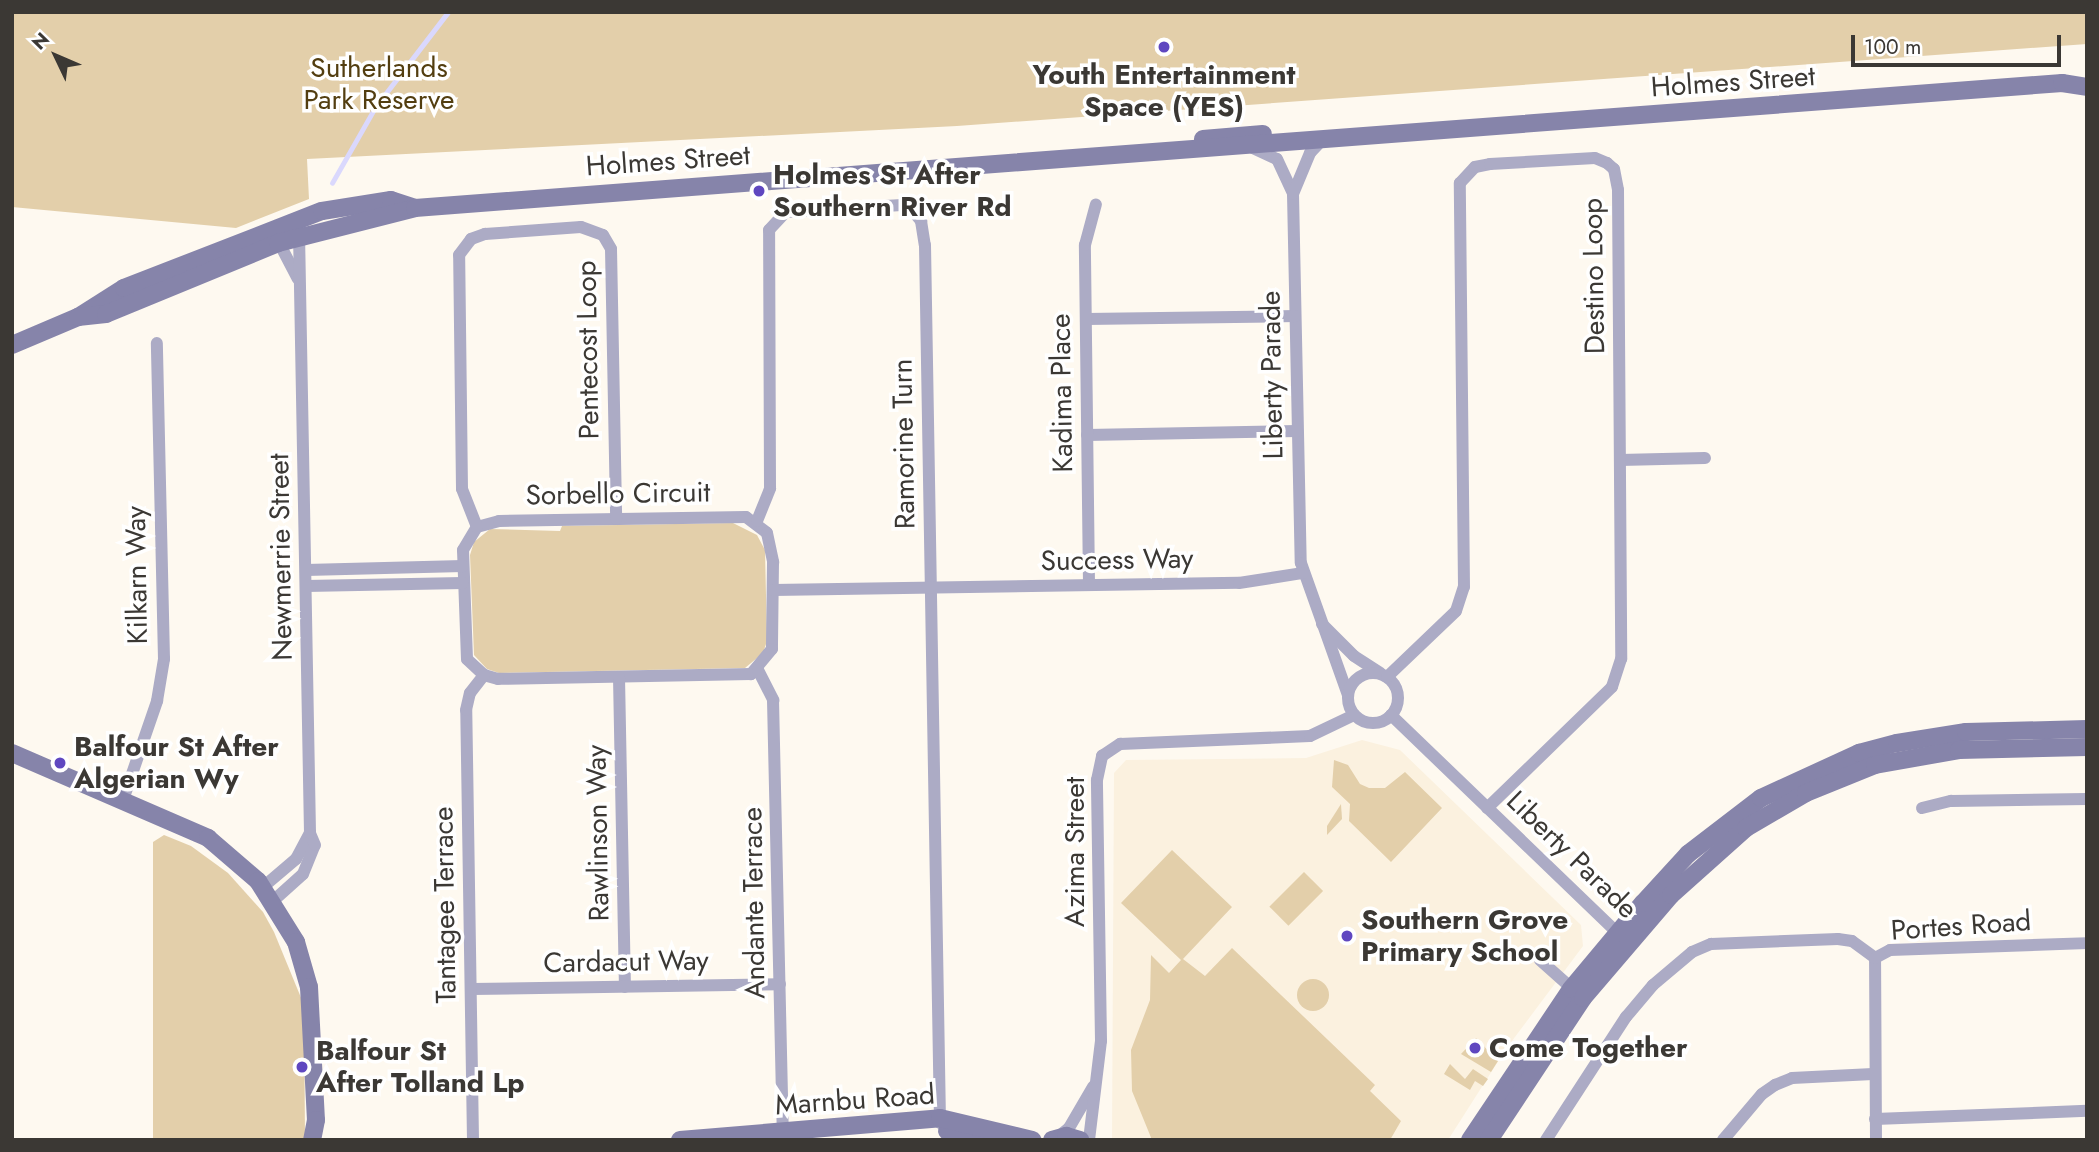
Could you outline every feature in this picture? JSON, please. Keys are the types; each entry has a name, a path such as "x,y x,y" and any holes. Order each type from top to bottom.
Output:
{"street":[{"name":"Holmes Street","path":"2062,83 2087,74"},
{"name":"Holmes Street","path":"12,345 78,317 106,314 275,235 298,228 394,216 415,208 1135,151 1246,146 1409,131 2062,83 2087,87"},
{"name":"Holmes Street","path":"1135,151 1230,134 1361,125 1409,131"},
{"path":"1293,194 1310,153 1323,139"},
{"name":"Liberty Parade","path":"1246,146 1277,159 1293,194 1297,431 1303,573 1348,695"},
{"name":"Destino Loop","path":"1384,675 1456,611 1464,587 1460,183 1475,167 1595,158 1614,170 1618,190 1621,659 1612,687 1487,808"},
{"name":"Kadima Place","path":"1089,584 1085,245 1096,204"},
{"name":"Ramorine Turn","path":"757,521 771,488 769,230 786,212 902,205 921,221 925,245 940,1123"},
{"name":"Pentecost Loop","path":"477,527 461,489 460,255 471,239 485,234 581,227 596,230 611,249 616,519"},
{"name":"Newmerrie Street","path":"268,894 310,864 315,845 310,833 298,228"},
{"name":"Newmerrie Street","path":"275,235 298,280"},
{"path":"1086,319 1296,316"},
{"name":"Kilkarn Way","path":"123,800 158,701 164,659 157,343"},
{"path":"1087,435 1297,431"},
{"path":"1620,460 1705,458"},
{"name":"Sorbello Circuit","path":"477,527 499,521 746,517 757,521"},
{"path":"477,527 465,541 463,583 466,656 484,675 742,676 758,670 772,649 771,541 757,521"},
{"path":"306,570 463,566"},
{"name":"Success Way","path":"773,590 1239,583 1303,573"},
{"path":"306,586 463,583"},
{"name":"Liberty Parade","path":"1322,624 1354,656 1384,675"},
{"name":"Andante Terrace","path":"758,670 774,701 780,984 787,1137"},
{"name":"Tantagee Terrace","path":"473,1140 466,710 470,693 484,675"},
{"path":"1384,675 1398,695 1391,715 1376,723 1354,715 1348,695 1357,678 1384,675"},
{"name":"Rawlinson Way","path":"619,677 625,987"},
{"name":"Azima Street","path":"1095,1083 1101,1041 1097,780 1102,756 1120,744 1310,736 1354,715"},
{"name":"Liberty Parade","path":"1391,715 1623,938"},
{"path":"1470,1140 1577,993 1688,854 1724,823 1761,798 1859,753 1939,736 2087,729"},
{"path":"1623,938 1728,842 1764,816 1845,775 1916,755 1959,750 2087,747"},
{"path":"12,753 208,838 268,894 296,942 309,987 316,1120 312,1140"},
{"path":"1922,808 1951,800 2087,799"},
{"path":"1546,1140 1626,1017 1653,985 1692,952 1711,944 1838,939 1852,941 1875,958"},
{"name":"Portes Road","path":"1876,1140 1873,1074 1875,958 1890,950 2087,943"},
{"path":"1540,960 1577,993"},
{"name":"Cardacut Way","path":"472,989 780,984"},
{"path":"1489,1140 1577,993"},
{"path":"1723,1140 1762,1094 1775,1085 1793,1078 1873,1074"},
{"path":"1055,1138 1069,1128 1095,1083"},
{"path":"1089,1140 1095,1083"},
{"path":"1875,1119 2087,1111"},
{"path":"316,1120 324,1140"},
{"name":"Marnbu Road","path":"940,1123 978,1140"},
{"name":"Marnbu Road","path":"680,1140 787,1137 940,1123 1032,1140"},
{"path":"1055,1138 1080,1140"}],"shaded area":[{"name":"Southern Grove Primary School","path":"1362,740 1400,750 1581,925 1583,946 1506,1049 1448,1140 1112,1140 1114,773 1126,760 1306,758"}],"green space":[{"name":"Sutherlands Park Reserve","path":"12,12 2087,12 2087,44 957,126 307,159 309,199 236,228 12,207"},
{"path":"733,523 757,535 765,550 767,641 763,653 745,668 499,673 487,669 474,655 470,555 474,542 490,529 560,531 562,526"},
{"path":"1334,760 1348,765 1360,784 1369,788 1385,788 1405,772 1442,808 1391,862 1349,821 1350,804 1332,787"},
{"path":"1341,804 1342,819 1327,835 1327,826"},
{"path":"164,835 191,846 228,873 263,912 274,932 304,1005 305,1140 153,1140 153,842"},
{"path":"1172,850 1232,907 1183,959 1205,976 1232,948 1375,1085 1370,1091 1401,1121 1390,1140 1152,1140 1132,1091 1131,1050 1150,1000 1151,955 1169,973 1181,960 1121,903"},
{"path":"1304,872 1323,891 1288,926 1269,907"},
{"path":"1313,979 1325,983 1329,995 1325,1007 1313,1011 1301,1007 1297,995 1301,983"},
{"path":"1476,1038 1498,1061 1491,1072 1461,1054"},
{"path":"1450,1064 1465,1079 1473,1069 1488,1079 1483,1086 1475,1081 1470,1090 1444,1074"}],"waterway":[{"path":"332,183 376,106 448,12"}],"place":[{"name":"Youth Entertainment Space (YES)","path":"1164,47"},
{"name":"Holmes St After Southern River Rd","path":"759,191"},
{"name":"Balfour St After Algerian Wy","path":"60,763"},
{"name":"Southern Grove Primary School","path":"1347,936"},
{"name":"Come Together","path":"1475,1048"},
{"name":"Balfour St After Tolland Lp","path":"302,1067"}]}
